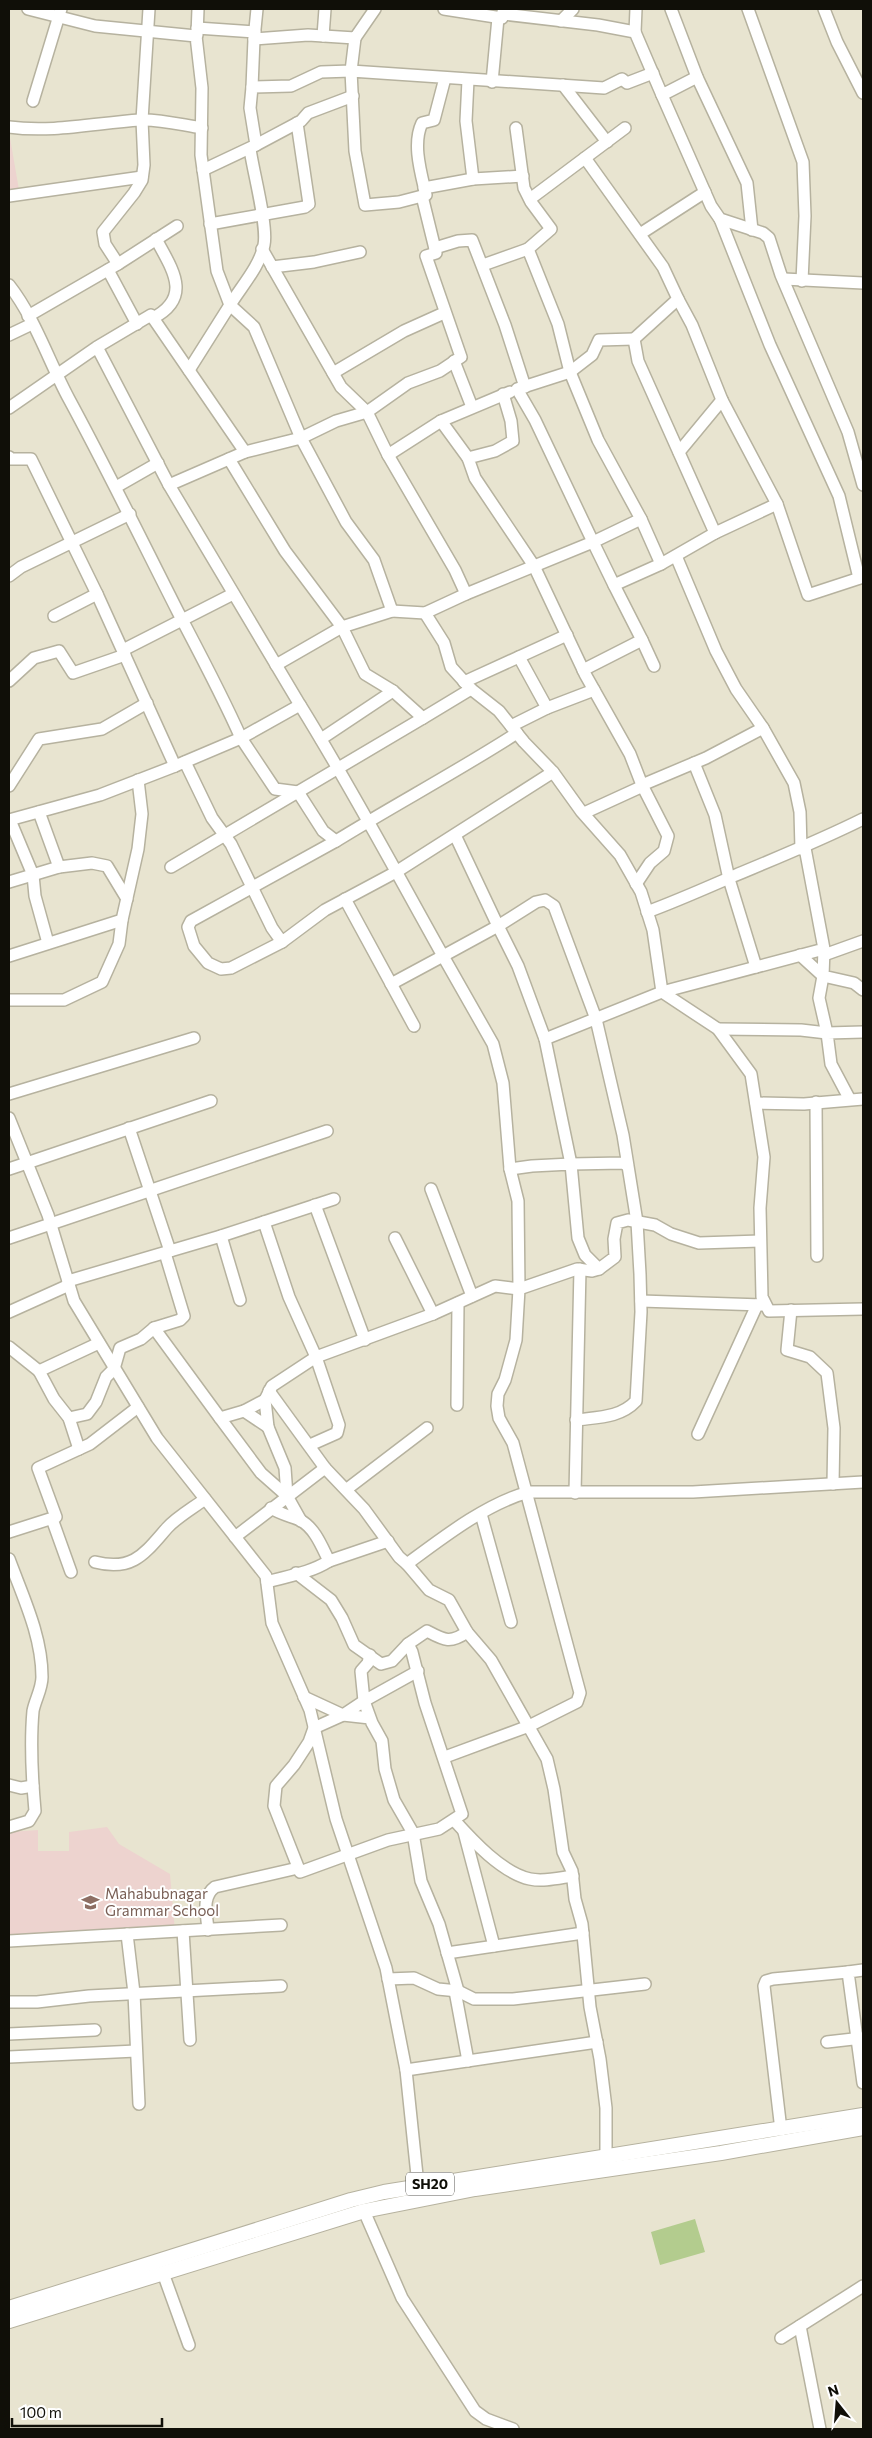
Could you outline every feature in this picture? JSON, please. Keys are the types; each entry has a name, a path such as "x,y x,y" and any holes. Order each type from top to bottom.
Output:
{"main road":[{"name":"SH20","path":"9,2308 352,2200 418,2185 781,2130 863,2115"},
{"name":"SH20","path":"9,2321 310,2226 364,2211 475,2189 721,2153 863,2128"}],"street":[{"path":"28,9 59,13 95,26 254,35 355,38"},
{"path":"137,324 113,267 103,232 134,193 142,177 144,165 142,120 149,9"},
{"path":"198,9 197,32 202,88 203,170 217,271 230,305 254,327 301,438 346,522 374,560 392,611"},
{"path":"189,370 257,263 264,244 250,108 257,9"},
{"path":"323,36 325,9"},
{"path":"375,9 355,38 351,71 355,151 365,205 399,202 423,192 473,179 523,176"},
{"path":"444,9 501,13 635,32"},
{"path":"561,21 573,9"},
{"path":"585,158 663,267 692,325 722,400 777,504 808,595 861,577 839,496 770,346 720,219 705,192 635,32 636,9"},
{"path":"671,9 697,77 747,183 752,230"},
{"path":"748,9 803,162 805,216 802,281"},
{"path":"824,9 837,42 863,93"},
{"path":"33,101 59,13"},
{"path":"492,82 501,13"},
{"path":"252,87 292,86 321,72 351,71 492,82 604,88 622,79 627,83 653,74"},
{"path":"662,95 697,77"},
{"path":"169,485 245,452 301,438 336,421 367,412 408,383 440,370 460,357 426,256 436,254 423,192 419,161 418,132 422,123 434,120 445,78"},
{"path":"468,80 466,121 473,179"},
{"path":"563,85 607,142"},
{"path":"203,170 297,124 308,113 353,96"},
{"path":"9,127 87,126 142,120 202,128"},
{"path":"210,224 304,207 309,204 297,124"},
{"path":"483,265 528,249 551,229 524,188 516,128"},
{"path":"530,199 625,128"},
{"path":"9,196 142,177"},
{"path":"640,234 705,192"},
{"path":"720,219 763,233 768,238 848,432 863,485"},
{"path":"9,335 177,226"},
{"path":"153,318 163,313 173,301 177,288 175,277 156,239"},
{"path":"435,248 458,241 472,240 483,265 521,388 593,542 654,666"},
{"path":"528,249 558,324 570,372 598,440 641,519 661,564"},
{"path":"262,250 341,387 367,412 388,455 455,570 466,594"},
{"path":"272,267 314,262 360,252"},
{"path":"784,279 863,282"},
{"path":"9,285 20,299 57,376 218,686 241,738 275,789 298,792"},
{"path":"388,455 441,421 503,394 570,372 592,355 599,340 634,339 678,299"},
{"path":"333,373 404,331 444,313"},
{"path":"9,408 98,346 151,315 245,452"},
{"path":"634,339 638,361 715,533"},
{"path":"98,346 169,485 300,705 340,768 493,1044 503,1083 510,1169 518,1201 519,1289 516,1340 505,1380 498,1394 497,1406 499,1418 513,1443 580,1694 577,1702 529,1726 444,1756"},
{"path":"454,361 472,407"},
{"path":"468,458 495,451 513,441 511,421 503,394"},
{"path":"679,452 722,400"},
{"path":"441,421 468,458 474,478 534,566 583,670 630,754 642,785 668,836 664,851 650,863 636,884"},
{"path":"9,457 10,459 32,459 147,703 180,764 212,818 225,835 253,886 272,928 282,942"},
{"path":"229,459 285,551 342,627 364,674 393,691 423,718"},
{"path":"116,487 158,464"},
{"path":"614,585 661,564 715,533 777,504"},
{"path":"9,576 21,567 130,514"},
{"path":"276,665 342,627 392,611 425,613 466,594 593,542 641,519"},
{"path":"676,556 716,651 736,689 763,728 794,783 800,812 803,848 824,952 823,976 819,998 827,1033 830,1064 849,1098"},
{"path":"54,616 97,594"},
{"path":"9,681 34,658 59,650 73,673 124,652 182,619 233,594"},
{"path":"425,613 444,643 451,666 467,686 499,711 553,772 584,813 620,855 636,884 647,912 652,930 662,992 718,1029 751,1074 764,1157 760,1208 761,1305 698,1434"},
{"path":"171,867 423,718 467,686 519,657 566,635"},
{"path":"583,670 642,640"},
{"path":"519,657 547,708"},
{"path":"9,674 21,670"},
{"path":"553,772 396,872 326,910 282,942 231,968 221,969 208,963 194,946 188,926 191,920 336,841 463,768 514,729 547,708 594,690"},
{"path":"321,739 393,691"},
{"path":"9,786 39,738 102,728 147,703"},
{"path":"48,944 35,896 33,875 9,820 100,795 180,764 241,738 300,705"},
{"path":"584,813 694,763 763,728"},
{"path":"694,763 715,815 729,878 756,967"},
{"path":"9,1000 64,1000 102,982 119,944 122,920 138,849 142,814 138,780"},
{"path":"298,792 323,832 336,841"},
{"path":"39,812 59,866"},
{"path":"647,912 691,896 729,878 803,848 863,819"},
{"path":"455,835 518,966 545,1039 571,1164 578,1238 585,1255 599,1270"},
{"path":"9,882 59,866 92,863 107,866 127,899"},
{"path":"345,899 414,1026"},
{"path":"391,984 498,926 536,902 550,901 554,906 596,1019 621,1127 637,1222 641,1301 636,1401 627,1410 614,1415 576,1420"},
{"path":"9,956 122,920"},
{"path":"545,1039 662,992 800,955 824,952 863,941"},
{"path":"800,955 823,976 854,983 863,990"},
{"path":"718,1029 801,1030 827,1033 863,1032"},
{"path":"9,1094 194,1038"},
{"path":"756,1103 816,1102 849,1098 863,1099"},
{"path":"9,1169 211,1101"},
{"path":"816,1102 817,1256"},
{"path":"9,1118 50,1223 74,1301 157,1438 266,1576 272,1623 304,1697 314,1728 336,1819 388,1979 406,2070 418,2185"},
{"path":"69,1418 87,1414 96,1402 106,1377 114,1369 120,1348 141,1339 154,1328 180,1320 184,1316 168,1252 129,1128"},
{"path":"9,1238 327,1131"},
{"path":"510,1169 571,1164 623,1163 628,1166"},
{"path":"431,1189 472,1296"},
{"path":"9,1312 69,1283 334,1199"},
{"path":"315,1205 365,1340"},
{"path":"220,1418 244,1411 267,1395 272,1386 316,1357 433,1314 495,1286 519,1289 580,1269 599,1270 615,1257 614,1239 617,1223 628,1220 655,1225 671,1234 699,1243 760,1241"},
{"path":"264,1222 289,1297 316,1357 340,1430 310,1446"},
{"path":"221,1236 240,1300"},
{"path":"395,1238 433,1314"},
{"path":"575,1493 580,1269"},
{"path":"641,1301 761,1305 769,1311 863,1309"},
{"path":"457,1405 458,1303"},
{"path":"791,1310 786,1350 810,1357 827,1373 834,1428 833,1484"},
{"path":"154,1328 261,1473 287,1496 301,1521 313,1531 329,1562"},
{"path":"39,1371 99,1343"},
{"path":"9,1347 39,1371 54,1399 69,1418 79,1449"},
{"path":"267,1395 268,1427 285,1468 287,1496"},
{"path":"267,1395 310,1446 325,1468 347,1489 429,1590 449,1600 467,1632 491,1660 547,1760 554,1789 563,1852 573,1876 583,1933 588,1990 606,2108 606,2157"},
{"path":"9,1532 56,1518 38,1468 90,1444 138,1407"},
{"path":"244,1411 268,1427"},
{"path":"347,1489 427,1428"},
{"path":"235,1537 325,1468"},
{"path":"407,1564 481,1514 514,1496 526,1493 693,1492 863,1482"},
{"path":"95,1562 110,1566 130,1563 143,1555 168,1527 205,1499"},
{"path":"271,1508 280,1514 301,1521"},
{"path":"481,1514 511,1622"},
{"path":"52,1520 72,1572"},
{"path":"267,1582 296,1573 316,1570 329,1562 388,1541"},
{"path":"9,1559 34,1627 41,1661 42,1680 34,1705 31,1734 36,1811 29,1821 9,1827"},
{"path":"296,1573 331,1600 342,1618 354,1645 381,1664 392,1661 408,1644 427,1631 448,1640 457,1639 467,1632"},
{"path":"408,1644 418,1672 425,1703 462,1814 439,1829 413,1833 300,1872 274,1806 276,1786 294,1765 309,1742 314,1728 343,1715 364,1701 418,1672"},
{"path":"370,1655 368,1663 360,1671 364,1701 370,1718 382,1741 385,1769 394,1800 413,1833 421,1881 439,1924 447,1953 456,1991 468,2061"},
{"path":"304,1697 343,1715 370,1718"},
{"path":"9,1785 21,1788 33,1786"},
{"path":"454,1820 477,1844 512,1872 529,1879 539,1880 573,1876"},
{"path":"464,1831 494,1946"},
{"path":"208,1930 206,1903 208,1895 215,1887 298,1868"},
{"path":"9,1941 281,1925"},
{"path":"183,1931 190,2040"},
{"path":"447,1953 583,1933"},
{"path":"127,1934 134,1993 139,2104"},
{"path":"781,2130 764,1986 766,1981 863,1970"},
{"path":"848,1972 860,2038 863,2083"},
{"path":"388,1979 414,1978 438,1989 456,1991 474,1999 513,1999 645,1984"},
{"path":"9,2002 37,2002 134,1993 187,1992 281,1986"},
{"path":"9,2034 95,2030"},
{"path":"827,2042 860,2038"},
{"path":"406,2070 597,2042"},
{"path":"9,2057 136,2051"},
{"path":"364,2211 402,2298 475,2411 486,2419 513,2429"},
{"path":"163,2273 189,2345"},
{"path":"781,2338 863,2286"},
{"path":"800,2326 820,2429"}],"shaded area":[{"path":"9,132 19,190 9,191"},
{"name":"Mahabubnagar Grammar School","path":"107,1827 119,1844 170,1874 175,1931 9,1937 9,1832 38,1830 38,1851 69,1851 69,1832"}],"green space":[{"path":"695,2219 705,2252 660,2265 651,2232"}],"place":[{"name":"Mahabubnagar Grammar School","path":"91,1903"}]}
